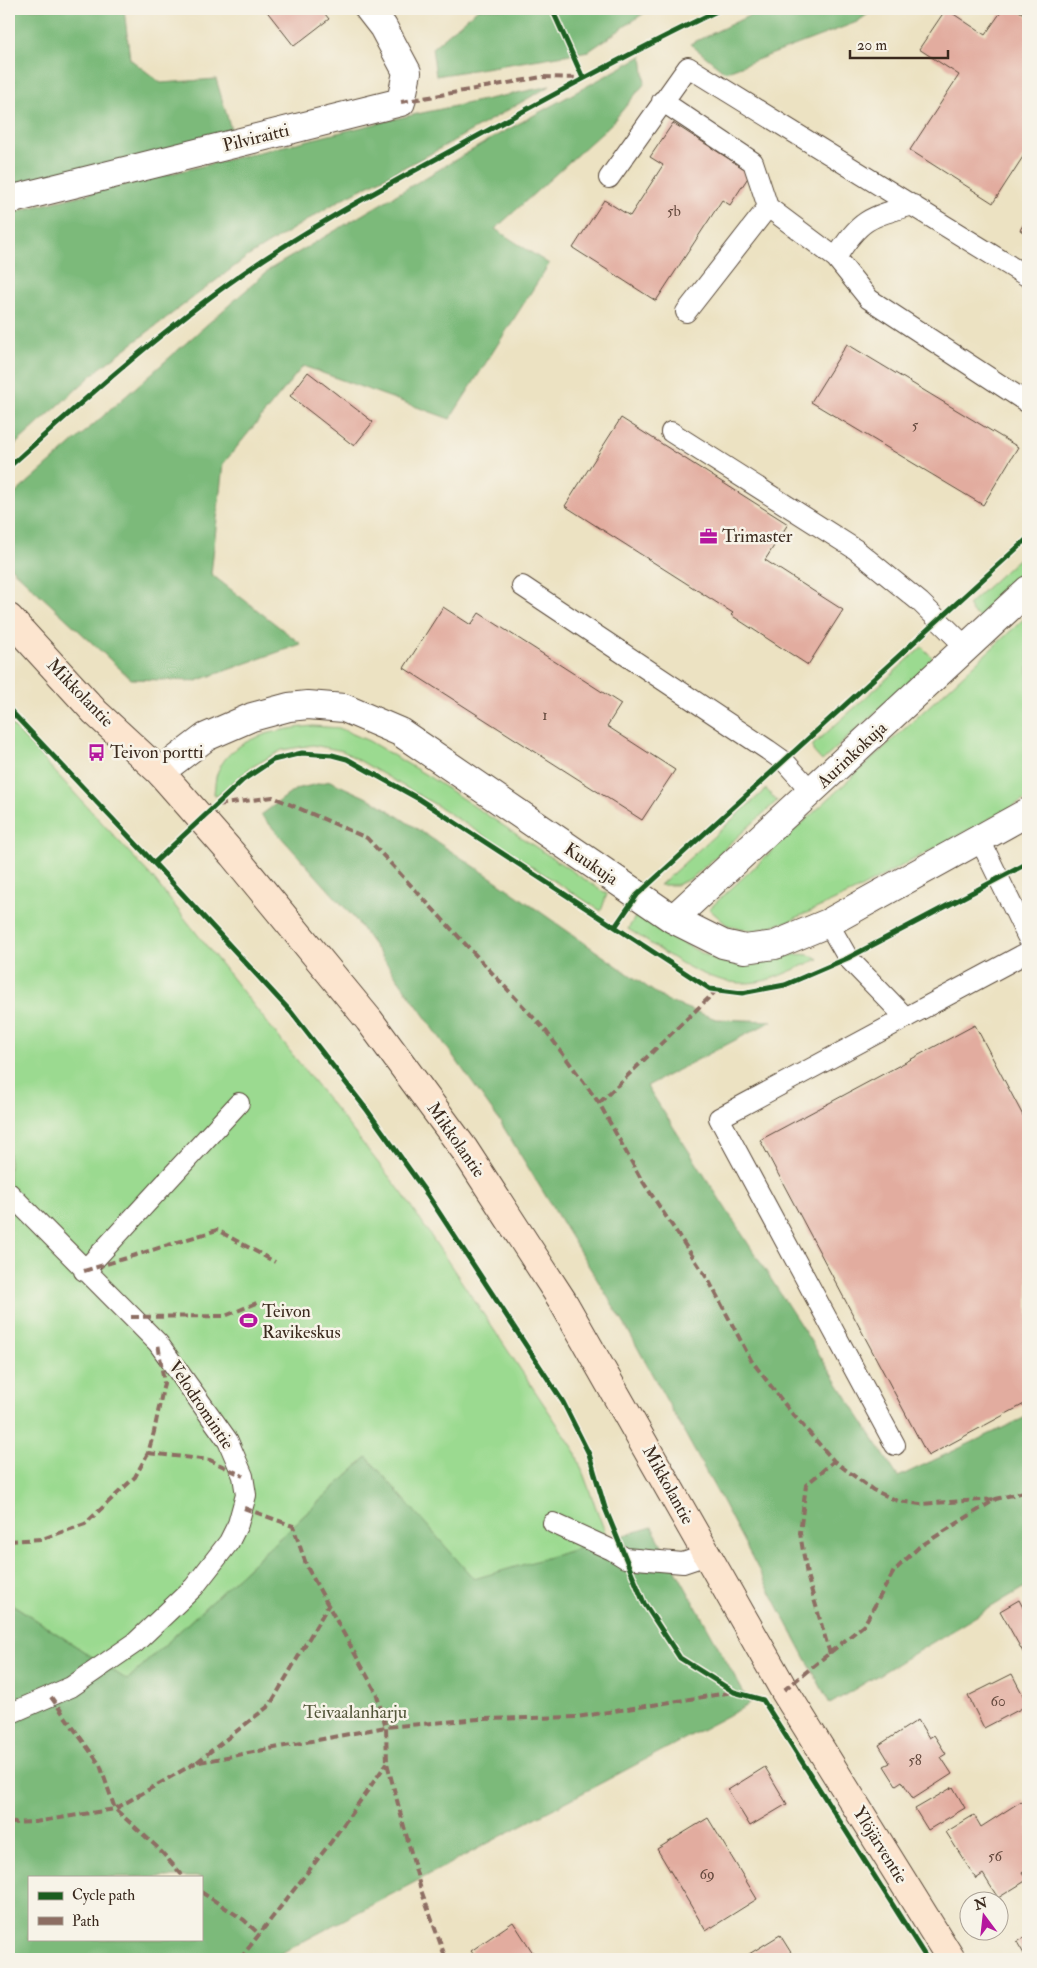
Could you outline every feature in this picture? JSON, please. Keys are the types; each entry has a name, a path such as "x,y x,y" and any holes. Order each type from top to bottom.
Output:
{"main road":[{"name":"Mikkolantie","path":"9,618 96,712 160,772 330,971 403,1064 464,1149 562,1300 809,1731"},
{"name":"Ylöjärventie","path":"809,1731 951,1959"}],"street":[{"name":"Pilviraitti","path":"9,200 401,102 407,72 383,27 369,9"},
{"name":"Aurinkokuja","path":"674,919 1028,590"},
{"name":"Kuukuja","path":"160,772 206,737 252,717 289,707 344,708 400,732 674,919 723,944 745,949 774,945 828,923 1028,812"}],"lane":[{"path":"609,178 688,66 1028,277"},
{"path":"662,101 752,162 768,208 836,258 869,299 1028,403"},
{"path":"836,258 851,233 874,216 913,206"},
{"path":"686,312 768,208"},
{"path":"671,432 855,549 920,602 967,648"},
{"path":"522,586 768,750 784,762 812,792"},
{"path":"979,838 1028,938"},
{"path":"828,923 848,958 906,1018"},
{"path":"895,1445 719,1118 1028,952"},
{"path":"84,1271 239,1103"},
{"name":"Velodromintie","path":"9,1193 163,1349 228,1441 243,1476 246,1495 238,1524 229,1542 194,1587 135,1643 71,1687 9,1714"},
{"path":"553,1523 612,1550 625,1558 683,1563 707,1555"}],"green space":[{"path":"9,9 124,9 130,59 161,83 216,79 233,136 9,192"},
{"path":"478,9 650,9 589,51 436,76 432,48"},
{"path":"763,9 875,9 857,22 725,72 690,44"},
{"path":"642,56 645,83 611,124 495,229 549,264 450,419 303,366 223,464 211,574 301,644 196,681 131,679 9,566 9,499 270,269 496,136"},
{"path":"550,86 432,153 340,200 247,257 100,368 9,450 9,213 403,117"},
{"path":"1028,550 1028,574 980,618 972,612 968,605"},
{"path":"1028,615 1028,798 855,891 789,921 753,931 727,925 709,909"},
{"path":"922,647 934,659 822,761 813,751 813,745"},
{"name":"Teivon Ravikeskus","path":"9,722 152,877 402,1193 574,1449 608,1540 474,1580 367,1457 127,1680 9,1602"},
{"path":"313,726 339,728 369,741 428,776 607,894 601,911 436,805 343,751 313,745 282,750 250,768 217,796 214,794 218,771 225,759 246,742 272,732"},
{"path":"330,781 376,802 492,878 667,1001 716,1019 772,1021 647,1086 898,1477 1028,1416 1028,1585 830,1704 721,1499 625,1325 499,1120 355,919 261,815 296,789"},
{"path":"766,789 777,801 692,878 676,885 660,885"},
{"path":"637,914 698,951 724,962 748,966 799,954 819,959 781,975 757,982 739,983 722,980 705,975 689,967 628,929"},
{"name":"Teivaalanharju","path":"367,1457 474,1579 652,1527 750,1704 270,1959 9,1959 9,1602 127,1680"}],"building":[{"path":"265,9 321,9 329,19 294,46"},
{"path":"946,9 985,35 1003,9 1016,9 1028,17 1028,149 993,203 910,150 959,75 919,49"},
{"path":"673,123 751,173 730,205 722,200 656,301 573,248 604,200 630,216 663,165 650,157"},
{"path":"1028,217 1028,235 1020,230"},
{"path":"847,344 1018,447 983,505 811,402"},
{"path":"308,372 373,422 354,446 290,396"},
{"path":"621,418 788,524 765,560 843,610 808,665 731,615 733,613 565,506"},
{"path":"443,607 471,625 479,613 621,704 607,726 675,770 642,820 404,668"},
{"path":"975,1025 1028,1125 1028,1402 928,1456 760,1140"},
{"path":"1019,1600 1028,1617 1028,1661 1000,1611"},
{"path":"1012,1674 1028,1705 984,1728 968,1696"},
{"path":"918,1720 929,1738 934,1735 946,1754 941,1757 952,1774 913,1799 902,1781 896,1785 884,1766 890,1763 879,1745"},
{"path":"765,1767 787,1804 750,1826 728,1790"},
{"path":"953,1787 965,1808 928,1830 915,1809"},
{"path":"1023,1800 1028,1807 1028,1868 1022,1872 1027,1880 1010,1891 993,1890 983,1874 976,1879 946,1832 974,1815 981,1827"},
{"path":"708,1818 757,1899 706,1931 657,1849"},
{"path":"513,1922 537,1959 477,1959 471,1951"},
{"path":"780,1935 795,1959 741,1959"},
{"path":"1028,1936 1028,1959 1027,1959 1017,1942"}],"marked path":[{"path":"401,102 542,77 581,78"},
{"path":"218,805 273,797 367,838 546,1031 599,1103 641,1179 709,1281 751,1360 790,1411 834,1461 873,1490 898,1501 920,1504 996,1499"},
{"path":"599,1103 717,990"},
{"path":"84,1271 217,1230 275,1262"},
{"path":"131,1317 225,1316 257,1303"},
{"path":"9,1541 42,1539 85,1524 135,1477 148,1453 164,1383 158,1343"},
{"path":"148,1453 210,1460 243,1476"},
{"path":"830,1654 807,1575 800,1533 806,1485 834,1461"},
{"path":"784,1690 864,1625 894,1571 919,1547 996,1499 1028,1491"},
{"path":"244,1508 293,1526 307,1567 376,1692 386,1727 387,1763 421,1890 446,1959"},
{"path":"197,1762 270,1705 329,1604"},
{"path":"9,1823 35,1822 115,1809 195,1763 386,1727 479,1719 577,1717 734,1692"},
{"path":"51,1697 100,1765 115,1809 157,1847 183,1876"},
{"path":"240,1959 331,1842 387,1763"},
{"path":"202,1893 244,1920 260,1935"}],"cycle path":[{"path":"552,9 583,78"},
{"path":"9,467 171,327 228,284 280,249 362,200 513,117 616,61 721,9"},
{"path":"615,927 637,895 1028,538"},
{"path":"9,709 291,1012 367,1110 427,1194 563,1402 589,1454 605,1508 644,1603 680,1658 734,1692 763,1700 927,1959"},
{"path":"154,863 243,780 273,760 302,753 332,755 347,759 419,799 710,989 742,993 785,985 848,958 1028,863"}],"place":[{"name":"Trimaster","path":"708,536"},
{"name":"Teivon portti","path":"96,752"},
{"name":"Teivon Ravikeskus","path":"248,1321"}]}
